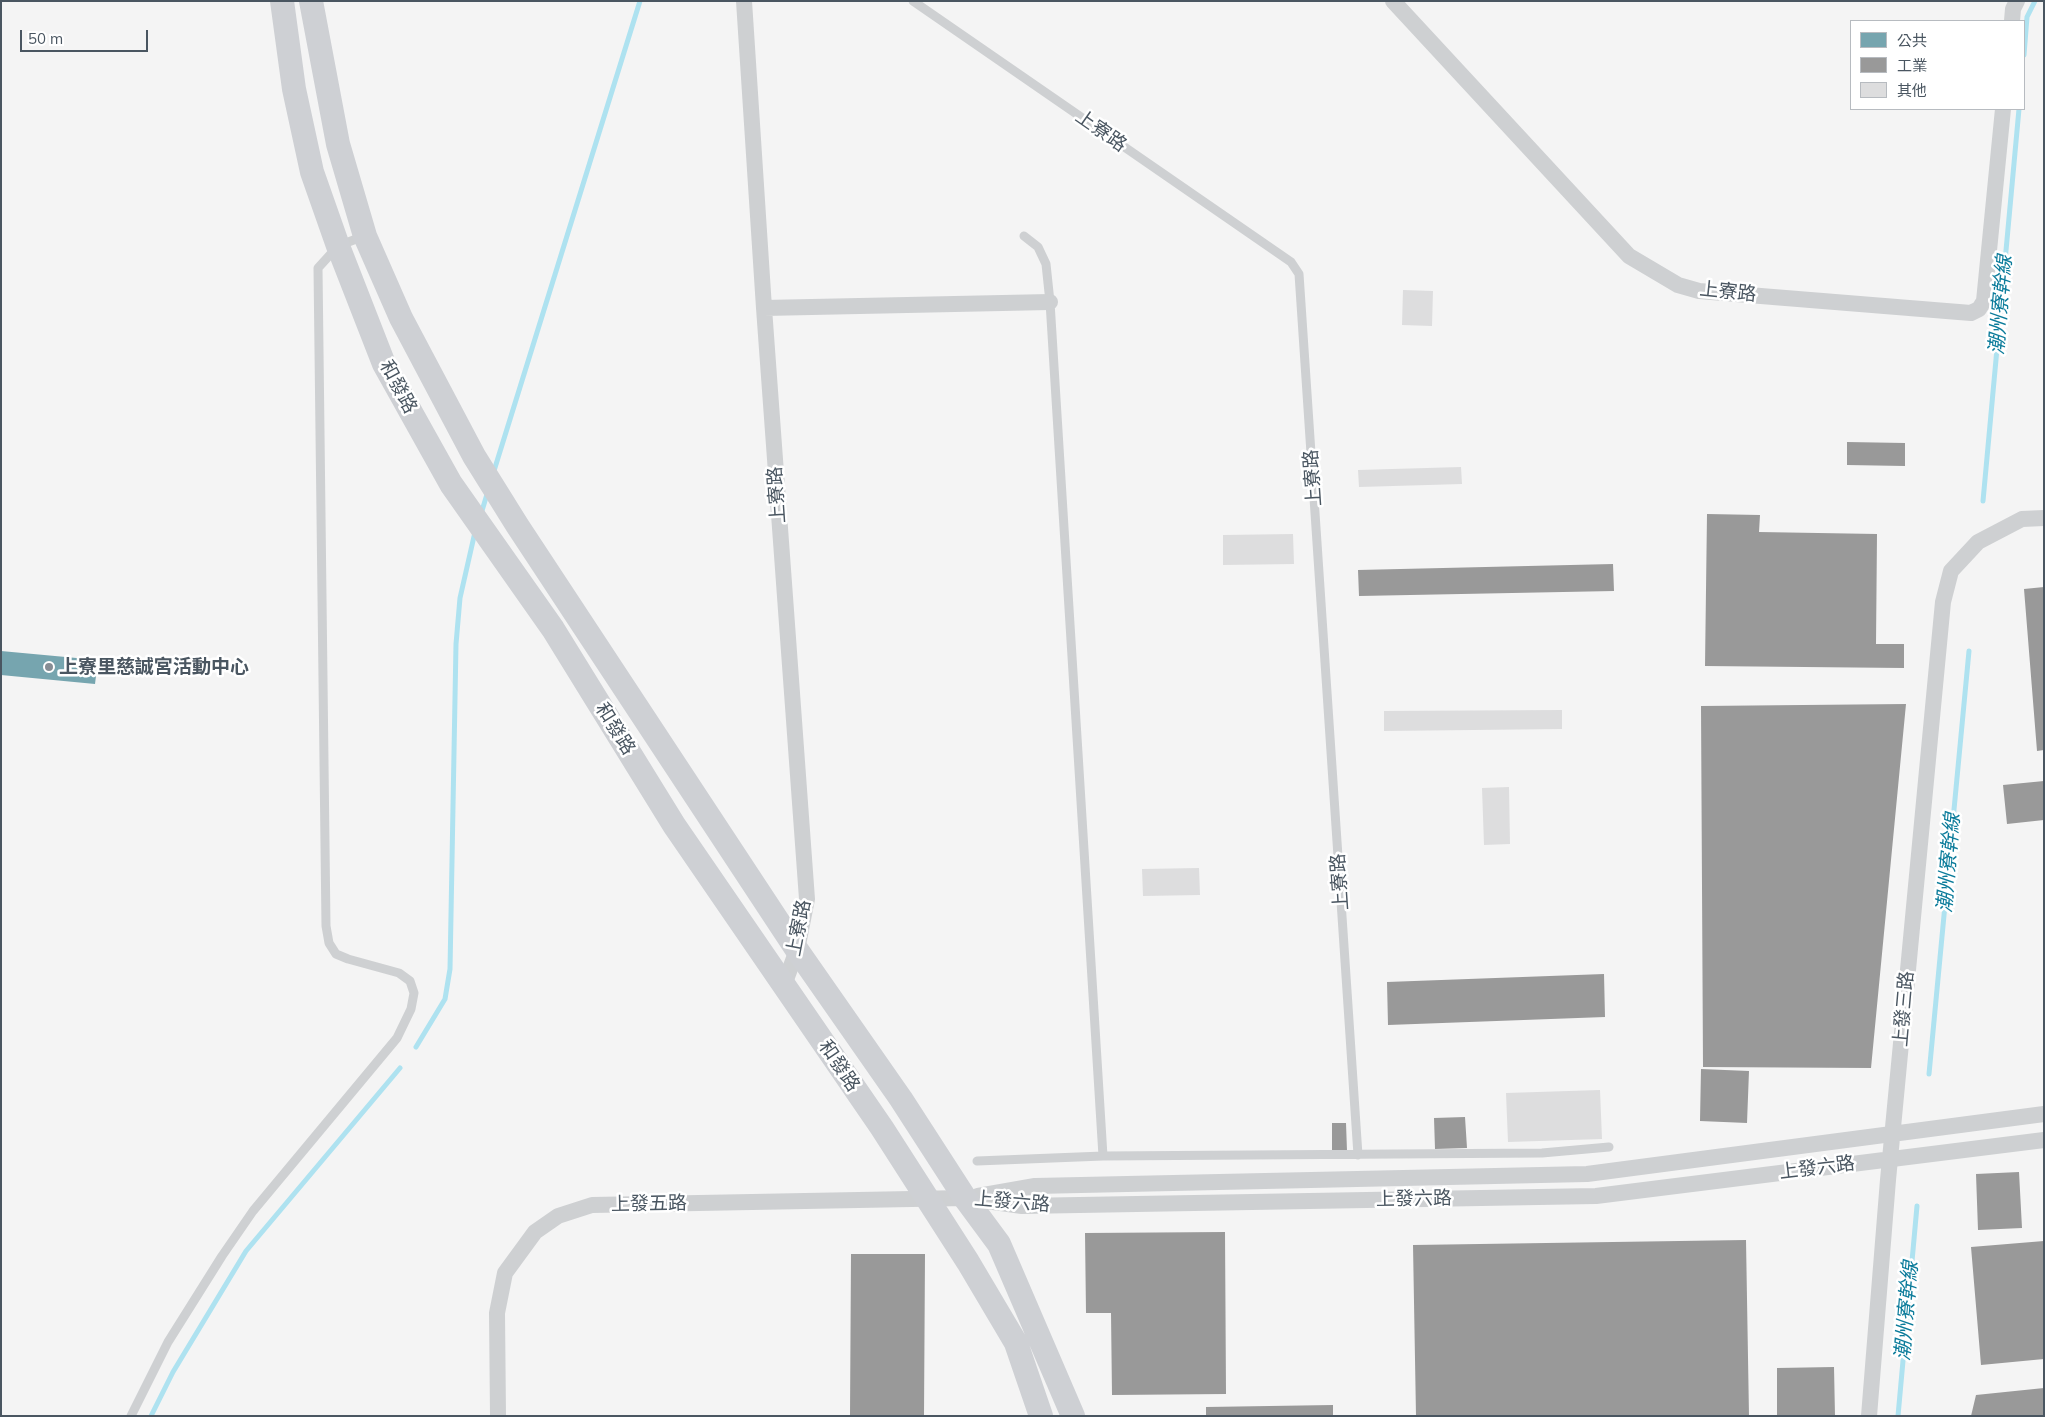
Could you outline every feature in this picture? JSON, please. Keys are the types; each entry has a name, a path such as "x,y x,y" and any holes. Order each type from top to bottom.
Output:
{"street":[{"name":"和發路","path":"282,1 294,89 312,172 338,246 384,364 451,484 553,629 674,825 882,1128 968,1262 1016,1343 1041,1416"},
{"name":"和發路","path":"310,1 338,144 365,236 401,318 474,456 517,525 797,950 901,1099 1004,1254 1073,1416"},
{"name":"上寮路","path":"744,1 764,308 807,899 797,950 784,985"},
{"name":"上寮路","path":"1393,1 1629,256 1678,285 1699,291 1971,312 1979,310 1984,301 2003,110"},
{"path":"2012,20 2013,9 2017,1"},
{"path":"764,308 1050,302"},
{"name":"上發三路","path":"1869,1416 1890,1159 1943,602 1951,571 1978,542 2022,520 2044,518"},
{"name":"上發六路","path":"965,1198 1035,1186 1587,1174 2044,1114"},
{"name":"上發六路","path":"965,1198 1022,1206 1596,1196 2044,1140"},
{"name":"上發五路","path":"498,1416 497,1313 505,1273 535,1232 558,1216 592,1205 965,1198"}],"lane":[{"name":"上寮路","path":"913,1 1291,262 1299,274 1358,1155"},
{"path":"131,1416 168,1342 222,1256 253,1211 397,1038 411,1009 414,994 410,981 399,973 348,960 336,954 329,943 326,926 318,268 338,246 365,236"},
{"path":"1024,236 1038,247 1046,264 1050,302 1103,1156"},
{"path":"977,1161 1103,1156 1542,1153 1609,1147"}],"building: 公共":[{"name":"上寮里慈誠宮活動中心","path":"1,651 98,660 95,684 1,675"}],"building: 工業":[{"path":"1847,442 1905,443 1905,466 1847,465"},
{"path":"1707,514 1760,515 1759,532 1877,534 1876,644 1904,644 1904,668 1705,666"},
{"path":"1613,564 1614,591 1359,596 1358,570"},
{"path":"2044,587 2044,750 2037,751 2024,589"},
{"path":"1906,704 1871,1068 1703,1067 1701,706"},
{"path":"2044,781 2044,820 2007,824 2003,785"},
{"path":"1604,974 1605,1017 1388,1025 1387,982"},
{"path":"1701,1069 1749,1071 1747,1123 1700,1121"},
{"path":"1465,1117 1467,1148 1435,1149 1434,1118"},
{"path":"1332,1123 1346,1123 1347,1151 1332,1151"},
{"path":"2019,1172 2022,1228 1978,1230 1976,1174"},
{"path":"1225,1232 1226,1394 1112,1395 1111,1313 1086,1313 1085,1233"},
{"path":"1746,1240 1749,1416 1416,1416 1413,1245"},
{"path":"2044,1241 2044,1359 1981,1365 1971,1247"},
{"path":"851,1254 925,1254 924,1415 850,1415"},
{"path":"1834,1367 1835,1416 1777,1416 1777,1368"},
{"path":"2044,1388 2044,1416 1971,1416 1976,1395"},
{"path":"1333,1405 1333,1416 1206,1416 1206,1407"}],"building: 其他":[{"path":"1403,290 1433,291 1432,326 1402,325"},
{"path":"1461,467 1462,484 1359,487 1358,470"},
{"path":"1293,534 1294,564 1223,565 1223,535"},
{"path":"1562,710 1562,729 1384,731 1384,711"},
{"path":"1509,787 1510,844 1484,845 1482,788"},
{"path":"1199,868 1200,895 1143,896 1142,869"},
{"path":"1600,1090 1602,1139 1508,1142 1506,1093"}],"waterway":[{"path":"493,474 640,1"},
{"name":"潮州寮幹線","path":"2025,42 2027,17 2035,1"},
{"name":"潮州寮幹線","path":"1983,501 2019,110"},
{"path":"481,514 488,491"},
{"path":"416,1047 445,999 450,969 456,644 460,598 475,532"},
{"name":"潮州寮幹線","path":"1929,1074 1969,651"},
{"path":"151,1416 173,1372 246,1251 400,1068"},
{"name":"潮州寮幹線","path":"1898,1416 1917,1206"}],"place":[{"name":"上寮里慈誠宮活動中心","path":"49,667"}]}
